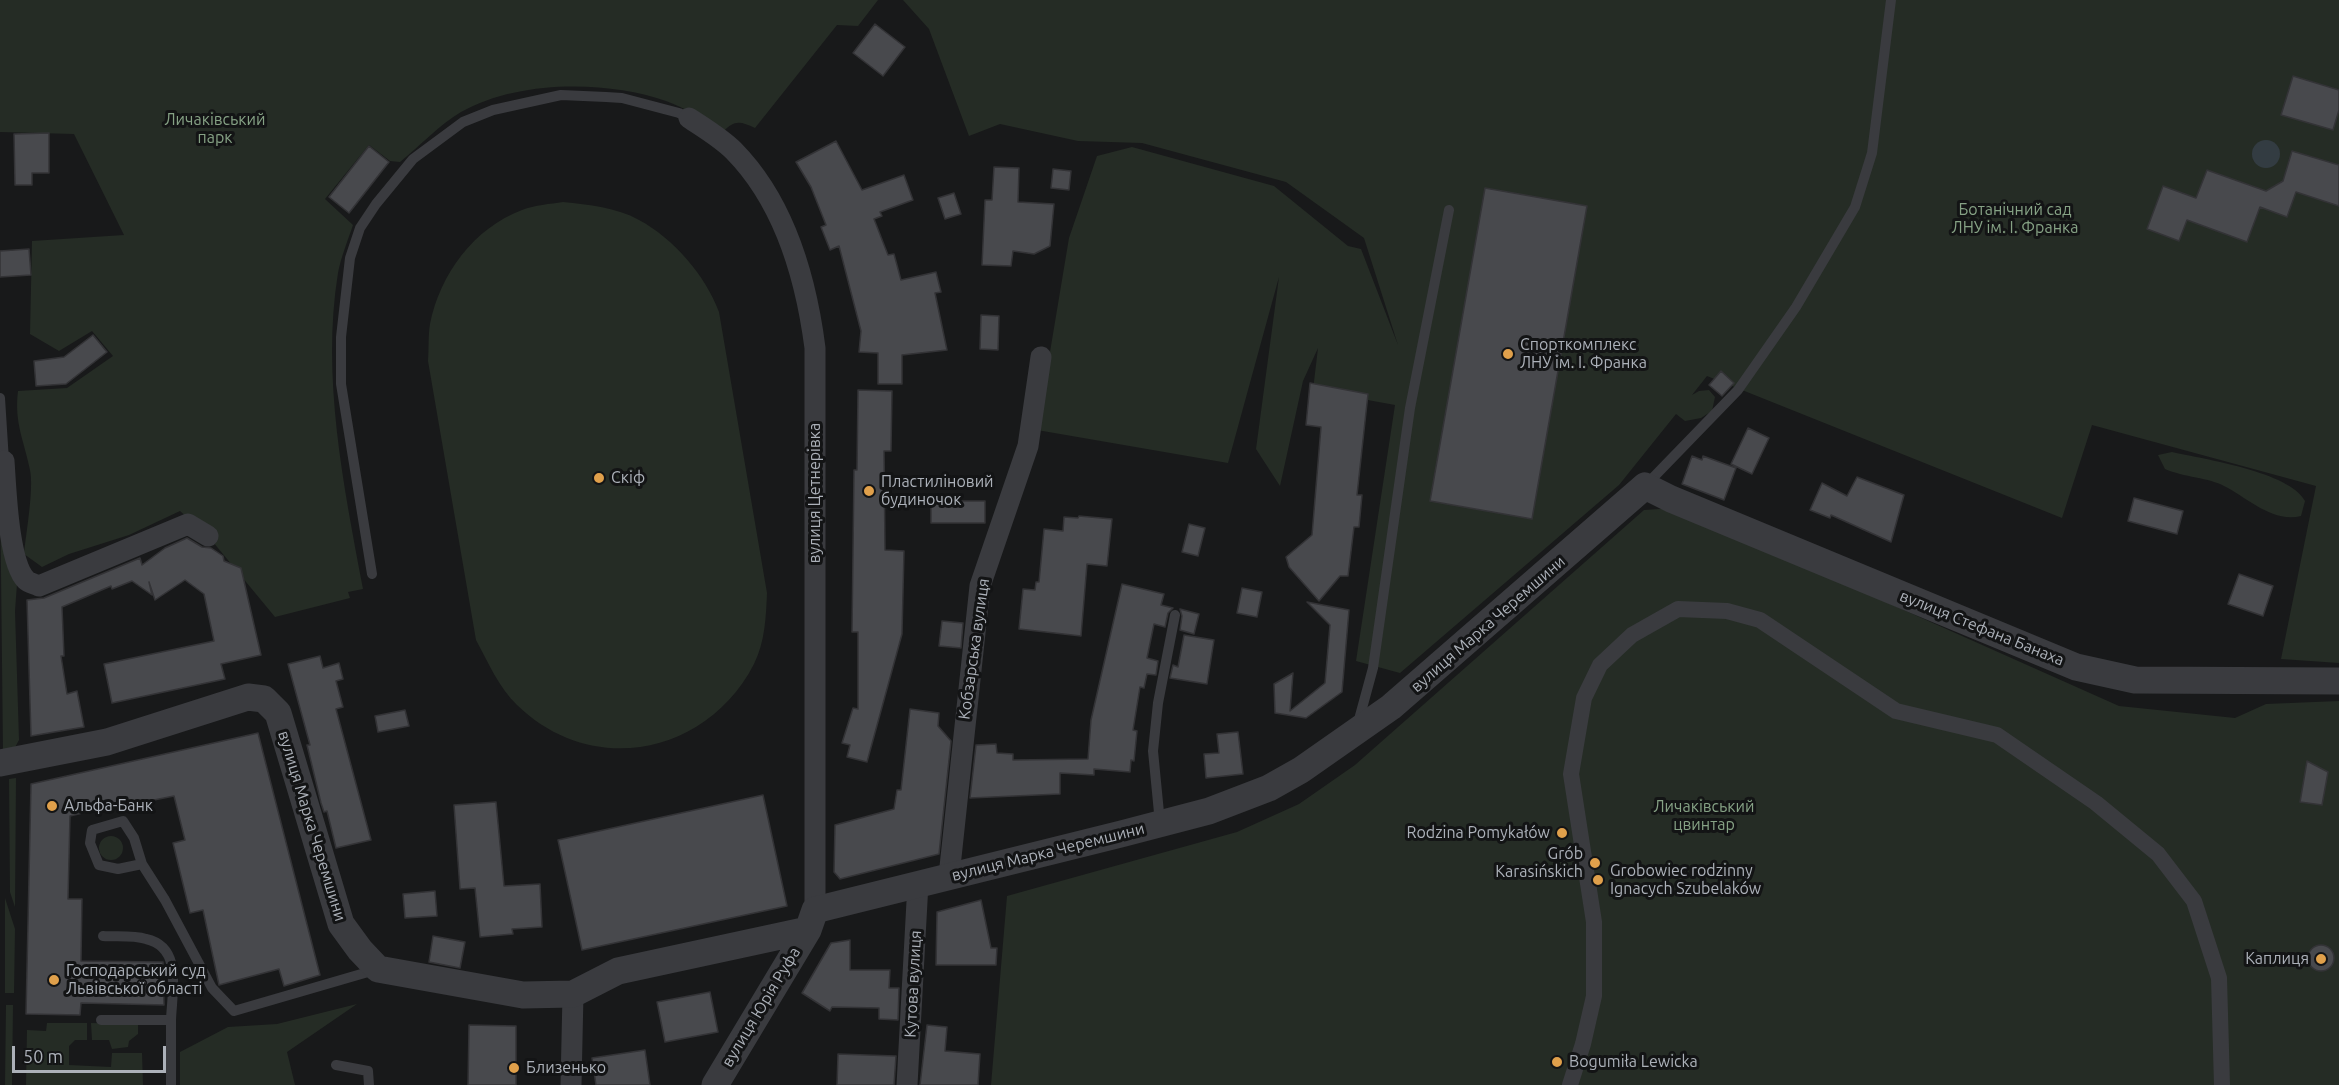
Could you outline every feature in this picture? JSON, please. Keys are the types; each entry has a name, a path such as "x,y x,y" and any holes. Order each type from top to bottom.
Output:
{"street":[{"name":"вулиця Цетнерівка","path":"689,118 733,150 765,194 787,233 809,305 815,348 812,920"},
{"name":"Кобзарська вулиця","path":"949,876 980,586 1028,446 1041,357"},
{"path":"2,461 7,511 14,546 26,580 39,586 188,524 208,536"},
{"name":"вулиця Стефана Банаха","path":"1645,486 1671,499 2076,667 2135,680 2339,681"},
{"name":"вулиця Марка Черемшини","path":"0,763 117,739 248,698 264,699 278,713 341,924 360,950 378,969 491,991 523,995 573,994 618,971 812,920 918,883 1209,811 1269,788 1353,735 1422,681 1645,486"},
{"path":"1570,1085 1583,1044 1594,996 1594,922 1571,774 1584,698 1600,665 1608,657 1632,635 1678,609 1727,611 1760,620 1896,711 1997,735 2097,803 2158,854 2194,901 2219,978 2222,1085"},
{"name":"Кутова вулиця","path":"907,1085 918,883"},
{"name":"вулиця Юрія Руфа","path":"715,1085 812,920"},
{"path":"571,1085 573,994"}],"lane":[{"name":"вулиця Марка Черемшини","path":"1645,486 1738,390 1796,307 1855,207 1872,153 1891,0"},
{"path":"372,574 341,384 341,337 350,258 360,228 376,204 413,159 463,122 494,110 561,95 622,98 679,113 689,118"},
{"path":"1353,735 1373,668 1410,408 1449,210"},
{"path":"0,398 2,461"},
{"path":"1160,824 1153,751 1158,703 1175,615"},
{"path":"142,864 118,869 99,865 90,843 92,830 123,821 134,838 142,864 165,900 212,988 234,1011 378,969"},
{"path":"103,936 147,939 166,950 174,963 171,1085"},
{"path":"101,1020 171,1020"},
{"path":"336,1065 368,1071 369,1085"}],"green space":[{"name":"Личаківський парк","path":"0,0 878,0 858,26 837,25 755,128 738,123 731,125 723,132 681,107 643,94 617,89 562,87 535,89 483,101 453,117 400,162 390,161 369,145 325,199 353,225 338,273 333,312 333,392 342,472 363,589 348,592 350,598 275,617 208,536 180,511 129,535 69,554 42,567 24,554 31,478 18,422 18,391 67,388 113,356 92,331 59,351 30,334 32,241 124,235 74,134 0,132"},
{"name":"Ботанічний сад ЛНУ ім. І. Франка","path":"903,0 2339,0 2339,663 2281,659 2316,486 2092,425 2062,518 1707,376 1692,395 1699,391 1709,390 1715,397 1712,411 1701,418 1685,421 1676,414 1619,485 1400,673 1356,661 1395,405 1313,390 1318,348 1303,381 1280,486 1256,449 1279,277 1228,463 1037,430 1069,238 1097,156 1132,147 1274,186 1348,246 1361,249 1398,345 1364,238 1286,182 1142,143 1078,141 1000,124 969,136 929,29"},
{"name":"Скіф","path":"563,202 612,209 652,228 687,259 713,298 719,312 767,593 761,647 754,664 733,695 708,719 678,736 646,746 613,748 579,742 547,728 517,705 494,674 476,640 428,361 429,329 435,305 451,271 462,255 489,228 505,218 527,208"},
{"path":"2172,452 2245,468 2282,482 2296,491 2305,501 2301,516 2290,517 2270,513 2218,483 2165,469 2158,455"},
{"path":"0,481 17,584 15,611 19,740 12,753 3,753"},
{"name":"Личаківський цвинтар","path":"1675,508 2119,706 2235,718 2266,704 2339,701 2339,1085 991,1085 1007,896 1237,832 1299,804 1355,765 1644,510"},
{"path":"16,778 15,907 10,892 9,779"},
{"path":"111,836 119,840 123,848 119,856 111,860 103,856 99,848 103,840"},
{"path":"5,898 15,929 14,993 5,993"},
{"path":"357,1004 287,1052 295,1085 180,1085 180,1052 228,1027 277,1024"},
{"path":"6,1005 13,1005 12,1085 5,1085"},
{"path":"47,1023 87,1023 87,1040 75,1040 69,1046 69,1065 111,1067 112,1053 142,1053 143,1085 26,1085 27,1030 46,1031"},
{"path":"91,1023 138,1024 138,1034 129,1041 128,1047 112,1049 109,1040 92,1040"}],"shaded area":[{"path":"2266,140 2276,144 2280,154 2276,164 2266,168 2256,164 2252,154 2256,144"}],"building":[{"path":"875,24 905,47 883,76 853,53"},
{"path":"2293,76 2339,90 2339,110 2333,130 2281,115"},
{"path":"49,133 49,173 32,173 32,185 15,185 14,134"},
{"path":"836,141 862,190 904,175 913,200 880,212 882,216 874,219 888,255 894,254 901,280 936,272 941,292 935,293 947,350 902,355 902,384 878,384 878,353 859,352 861,331 839,246 830,250 821,227 826,225 811,187 796,162"},
{"path":"369,146 389,162 349,213 329,197"},
{"path":"2292,151 2339,165 2339,206 2296,192 2287,217 2260,207 2247,242 2187,220 2179,241 2147,229 2163,186 2196,198 2207,170 2266,191 2283,181"},
{"path":"994,167 1019,168 1018,202 1054,204 1050,246 1034,254 1013,251 1011,266 982,265 985,200 992,200"},
{"path":"1053,169 1071,171 1069,190 1051,188"},
{"name":"Спорткомплекс ЛНУ ім. І. Франка","path":"1485,188 1587,206 1532,519 1430,501"},
{"path":"954,193 961,214 945,219 938,198"},
{"path":"29,249 31,275 0,277 0,251"},
{"path":"981,315 999,316 998,350 980,349"},
{"path":"93,335 107,352 66,384 36,386 34,361 64,357"},
{"path":"1721,371 1734,383 1722,396 1709,385"},
{"path":"1310,383 1368,394 1357,495 1362,495 1359,527 1354,527 1348,576 1340,576 1319,601 1289,567 1286,557 1312,535 1321,427 1306,425"},
{"path":"858,390 892,391 891,451 884,451 885,550 904,551 902,634 867,762 847,757 850,745 842,743 853,708 858,709 858,632 852,632 854,470 857,470"},
{"path":"1748,428 1769,438 1752,474 1731,464"},
{"path":"1692,456 1702,460 1703,456 1736,468 1724,500 1682,484"},
{"path":"1857,477 1904,495 1891,542 1831,515 1830,518 1810,510 1822,483 1847,496"},
{"path":"2134,498 2183,511 2177,534 2128,521"},
{"path":"931,501 985,501 985,523 931,523"},
{"path":"1079,516 1112,519 1107,566 1087,564 1081,636 1019,629 1023,589 1035,590 1036,582 1039,582 1044,529 1063,531 1064,517 1078,518"},
{"path":"1189,524 1205,528 1198,556 1182,552"},
{"path":"187,538 202,547 211,548 223,556 224,561 241,568 261,655 221,664 225,679 112,703 104,664 214,641 204,594 185,580 155,600 149,582 152,595 132,581 112,589 111,586 62,607 64,656 61,656 67,694 77,691 84,727 31,736 27,600 44,598 140,558 142,565 165,548"},
{"path":"2239,574 2273,586 2263,616 2228,604"},
{"path":"1122,584 1164,594 1161,605 1173,608 1168,613 1165,627 1154,624 1147,658 1158,661 1156,675 1147,674 1144,688 1140,687 1133,730 1137,731 1134,761 1131,760 1130,772 1094,769 1094,775 1060,773 1060,794 970,798 976,745 996,744 997,753 1013,754 1013,760 1088,759 1091,720"},
{"path":"1242,588 1262,592 1257,617 1237,613"},
{"path":"1307,602 1349,610 1342,692 1306,718 1275,713 1274,684 1293,673 1290,711 1325,683 1330,625"},
{"path":"1180,609 1199,614 1194,634 1180,630 1182,616"},
{"path":"942,621 963,623 961,648 939,646"},
{"path":"1184,635 1214,640 1207,684 1170,678 1173,665 1178,667"},
{"path":"320,656 323,668 339,663 343,679 336,681 343,707 336,709 371,840 336,848 327,811 324,812 321,803 307,745 310,745 288,664"},
{"path":"910,709 939,713 938,726 951,741 939,854 840,879 834,872 835,825 894,809 897,790 901,790"},
{"path":"405,710 409,726 378,732 375,716"},
{"path":"1238,732 1243,774 1206,778 1204,754 1219,753 1217,734"},
{"path":"258,733 320,975 284,986 279,969 219,985 203,910 190,913 173,843 185,840 174,796 134,804 133,801 70,816 68,899 82,899 81,961 163,962 164,1005 81,1003 80,1015 26,1014 31,784"},
{"path":"2307,761 2328,772 2322,805 2300,802"},
{"path":"763,795 787,906 582,950 558,840"},
{"path":"496,802 504,886 540,884 542,927 512,929 513,934 480,937 475,888 460,889 454,805"},
{"path":"435,891 437,916 405,918 403,894"},
{"path":"981,900 991,948 997,948 996,965 936,965 937,912"},
{"path":"433,936 465,942 460,968 429,962"},
{"path":"850,940 850,970 890,970 889,988 899,988 898,1020 879,1019 879,1008 832,1007 830,1011 802,993 831,943"},
{"name":"Каплиця","path":"2321,945 2330,949 2334,958 2330,967 2321,971 2312,967 2308,958 2312,949"},
{"path":"710,992 718,1032 665,1042 657,1002"},
{"path":"469,1025 516,1026 516,1085 468,1085"},
{"path":"927,1025 947,1027 945,1051 980,1054 978,1085 920,1085"},
{"path":"645,1050 650,1085 596,1085 592,1058"},
{"path":"838,1054 896,1056 894,1085 837,1085"}],"place":[{"name":"Спорткомплекс ЛНУ ім. І. Франка","path":"1508,354"},
{"name":"Скіф","path":"599,478"},
{"name":"Пластиліновий будиночок","path":"869,491"},
{"name":"Альфа-Банк","path":"52,806"},
{"name":"Rodzina Pomykałów","path":"1562,833"},
{"name":"Grób Karasińskich","path":"1595,863"},
{"name":"Grobowiec rodzinny Ignacych Szubelaków","path":"1598,880"},
{"name":"Каплиця","path":"2321,959"},
{"name":"Господарський суд Львівської області","path":"54,980"},
{"name":"Bogumiła Lewicka","path":"1557,1062"},
{"name":"Близенько","path":"514,1068"}]}
